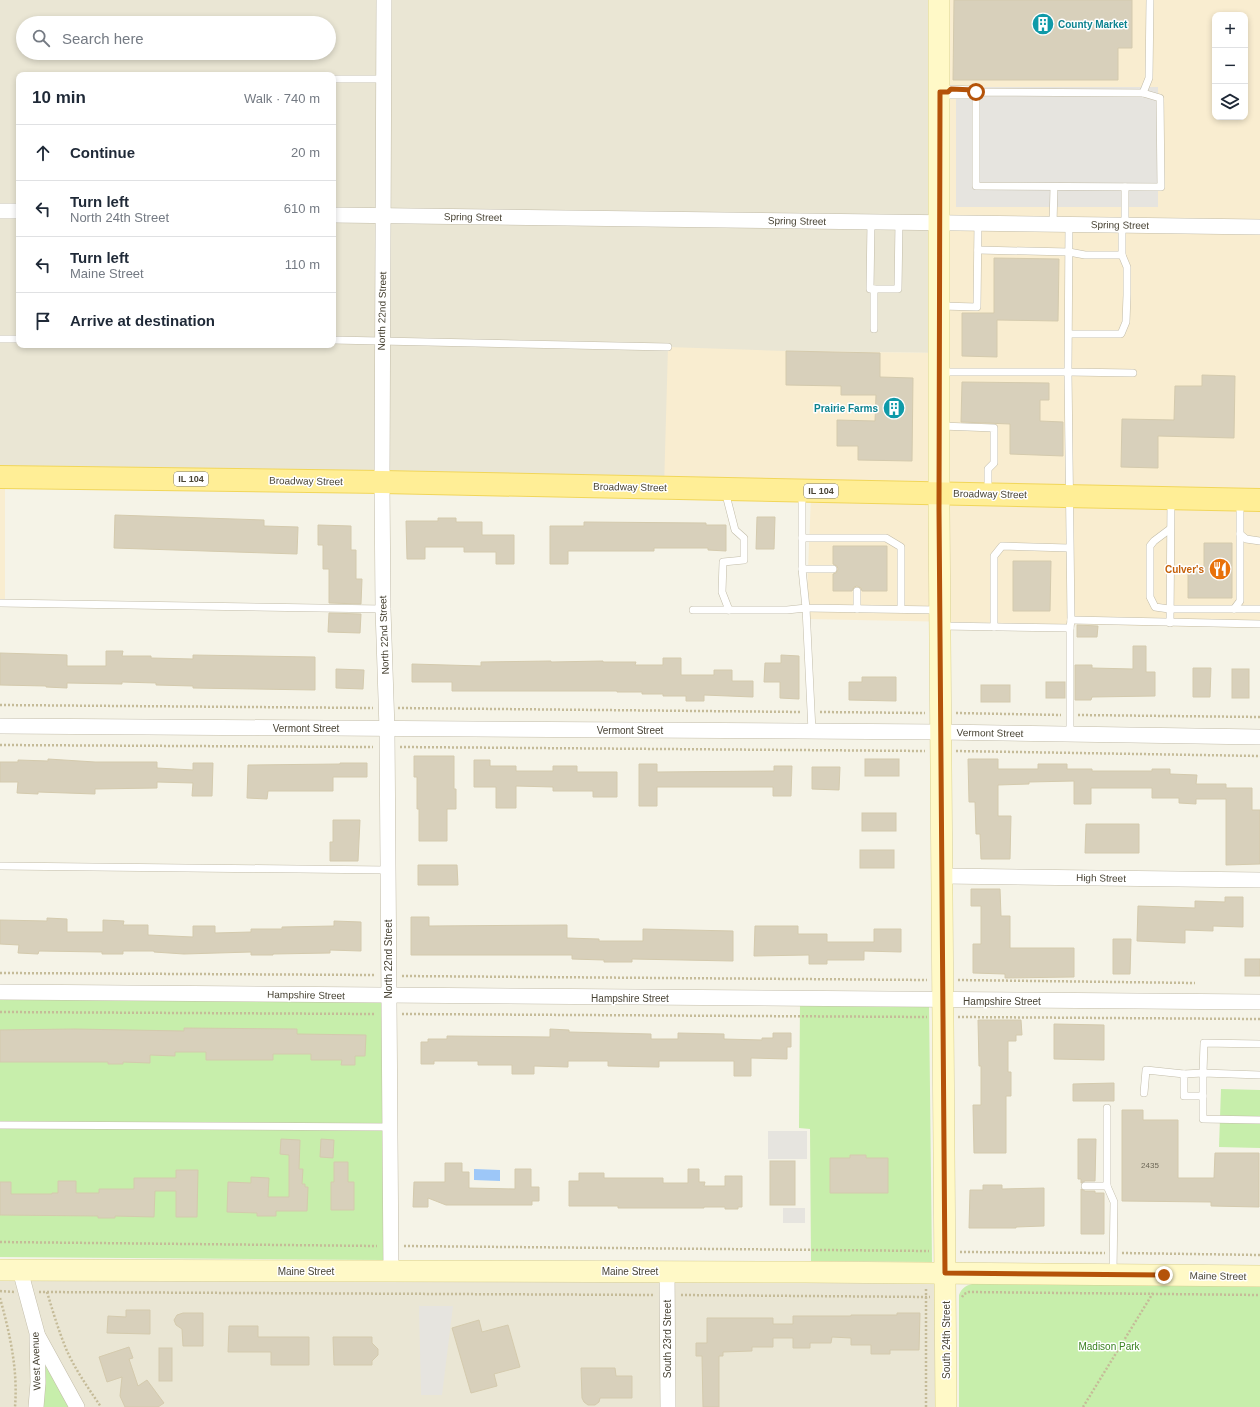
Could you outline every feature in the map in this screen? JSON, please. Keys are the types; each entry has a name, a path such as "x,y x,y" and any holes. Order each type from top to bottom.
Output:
{"main road":[{"name":"South 24th Street","path":"939,0 944,92 940,222 940,618 945,1252 936,1273 949,1298 946,1407"},
{"name":"Broadway Street","path":"0,477 382,482 1250,500"},
{"name":"Maine Street","path":"0,1270 936,1273 1260,1276"}],"street":[{"name":"North 22nd Street","path":"384,0 382,482 383,609 387,729 391,1271"},
{"path":"0,211 16,211"},
{"name":"Spring Street","path":"336,215 1260,227"},
{"name":"Vermont Street","path":"0,726 941,732 1260,737"},
{"name":"High Street","path":"943,876 1260,880"},
{"name":"Hampshire Street","path":"0,992 389,996 944,1009 1260,1002"},
{"name":"West Avenue","path":"20,1270 37,1333 38,1383 36,1407"},
{"name":"South 23rd Street","path":"667,1272 668,1407"},
{"path":"37,1333 77,1407"}],"lane":[{"path":"1143,94 1149,78 1150,0"},
{"path":"336,79 384,79"},
{"path":"944,92 951,89 958,89 974,90 976,92 1143,94 1160,98 1160,187 976,186 976,92"},
{"path":"1053,224 1054,187"},
{"path":"1069,334 1121,334 1126,322 1127,267 1122,255 1125,187"},
{"path":"871,221 870,289 898,289 899,222"},
{"path":"940,306 977,307 978,223"},
{"path":"1069,224 1068,496 1071,620 1070,734"},
{"path":"978,250 1069,252 1085,255 1122,255"},
{"path":"874,289 874,329"},
{"path":"0,339 16,339"},
{"path":"336,340 668,347"},
{"path":"940,372 1133,373"},
{"path":"940,426 994,428 994,463 988,469 988,494"},
{"path":"724,489 735,530 744,538 744,560 723,562 722,592 729,610"},
{"path":"802,491 802,568 806,608 812,731"},
{"path":"1170,623 1171,498"},
{"path":"1234,609 1240,601 1240,534 1250,500"},
{"path":"1170,529 1154,541 1150,546 1150,597 1155,607 1169,609 1260,608"},
{"path":"1240,534 1246,539 1260,541"},
{"path":"802,538 886,538 901,547 901,609"},
{"path":"857,538 857,546"},
{"path":"994,627 994,556 1002,546 1069,548"},
{"path":"802,568 833,569"},
{"path":"857,591 857,609"},
{"path":"0,603 383,609"},
{"path":"693,610 787,610 806,608 901,609 940,618 994,627 1070,628"},
{"path":"1071,620 1260,624"},
{"path":"0,866 388,870"},
{"path":"1260,1044 1204,1043 1203,1073 1203,1119 1260,1120"},
{"path":"1144,1093 1146,1070 1184,1074 1203,1073 1260,1076"},
{"path":"1184,1074 1184,1096 1203,1096"},
{"path":"1107,1108 1108,1186 1114,1202 1113,1275"},
{"path":"0,1125 389,1127"},
{"path":"1085,1186 1108,1186"}],"path":[{"path":"0,705 811,712 941,732 1260,756"},
{"path":"0,745 387,747 941,732 1071,715 1260,717"},
{"path":"0,972 1195,983"},
{"path":"0,1012 389,1014 944,1009 1260,1019"},
{"path":"0,1242 1260,1255"},
{"path":"926,1407 949,1298 936,1273"},
{"path":"1083,1407 1164,1275"},
{"path":"0,1291 949,1298 969,1292 1260,1295"},
{"path":"47,1292 68,1352 81,1376 101,1407"},
{"path":"0,1298 10,1339 14,1365 16,1393 15,1407"}],"shaded area":[{"path":"0,0 939,0 940,353 786,351 664,488 0,477"},
{"path":"939,0 1260,0 1260,628 806,619 811,497 664,488 668,347 786,351 940,353"},
{"path":"956,87 1158,87 1158,207 956,207"},
{"path":"0,477 5,477 5,603 0,603"},
{"path":"768,1131 807,1131 807,1159 768,1159"},
{"path":"783,1208 805,1208 805,1223 783,1223"},
{"path":"0,1270 945,1273 946,1407 0,1407"},
{"path":"419,1306 453,1306 442,1395 421,1395"}],"green space":[{"path":"0,999 382,1002 384,1260 0,1257"},
{"path":"800,1003 929,1004 932,1262 811,1261 810,1129 799,1128"},
{"path":"1221,1089 1260,1090 1260,1148 1219,1147"},
{"name":"Madison Park","path":"972,1284 1260,1285 1260,1407 959,1407 959,1295 964,1288"},
{"path":"39,1340 75,1407 38,1407"}],"water":[{"path":"474,1169 500,1170 500,1181 474,1180"}],"building":[{"name":"County Market","path":"954,0 1132,0 1132,48 1118,48 1118,80 953,80"},
{"path":"994,258 1059,259 1058,321 997,320 997,357 962,356 962,313 994,313"},
{"name":"Prairie Farms","path":"786,351 880,353 880,377 913,378 912,461 858,460 858,446 837,446 837,420 875,421 876,395 841,395 841,386 786,385"},
{"path":"1202,375 1235,376 1234,438 1158,436 1158,468 1121,467 1122,419 1174,420 1175,386 1202,386"},
{"path":"962,382 1049,383 1049,400 1040,400 1040,421 1063,422 1063,456 1010,454 1010,424 961,422"},
{"path":"115,515 264,520 264,526 298,527 297,554 114,548"},
{"path":"757,517 775,517 774,549 756,549"},
{"path":"438,518 456,518 456,522 482,522 482,535 514,535 514,564 496,564 496,552 464,552 464,547 425,547 425,559 407,559 406,521 438,521"},
{"path":"584,522 706,523 706,525 726,525 726,551 708,550 708,548 654,548 654,551 568,551 568,564 550,564 550,526 584,526"},
{"path":"318,525 351,526 351,550 356,550 356,579 362,579 361,604 329,603 329,569 323,569 323,545 318,545"},
{"path":"1204,543 1232,543 1232,598 1188,598 1188,572 1204,572"},
{"path":"833,546 887,546 887,591 862,591 861,588 857,586 854,587 852,591 833,591 833,574 836,573 838,569 837,566 833,564"},
{"path":"1013,561 1051,561 1050,611 1013,611"},
{"path":"329,613 361,614 360,633 328,632"},
{"path":"1077,625 1098,626 1097,637 1077,637"},
{"path":"1133,646 1146,646 1146,672 1155,672 1155,696 1092,697 1091,700 1075,700 1075,665 1092,665 1092,668 1133,669"},
{"path":"106,651 123,651 122,656 151,656 151,658 193,659 193,655 315,657 315,690 193,688 193,686 122,682 122,684 67,683 67,688 0,685 0,653 67,655 67,666 106,666"},
{"path":"781,655 799,656 799,699 780,698 780,682 764,682 765,663 781,663"},
{"path":"663,658 681,658 681,675 714,675 714,670 732,670 732,681 753,681 753,697 704,695 704,701 686,701 686,696 663,696 663,694 642,694 642,692 452,691 452,682 412,682 412,664 481,666 481,662 603,661 636,662 635,665 663,665"},
{"path":"1193,668 1211,668 1210,697 1193,697"},
{"path":"336,669 364,670 363,689 336,688"},
{"path":"1232,669 1249,669 1249,698 1232,698"},
{"path":"862,677 896,677 896,701 849,700 849,682 862,682"},
{"path":"1046,682 1065,682 1065,698 1046,698"},
{"path":"981,685 1010,685 1010,702 981,702"},
{"path":"414,756 454,756 454,789 456,789 456,809 447,809 447,841 419,841 419,809 417,809 417,777 414,777"},
{"path":"48,759 95,762 157,762 157,768 193,770 193,763 213,763 212,796 192,796 193,783 157,782 157,788 95,789 95,794 38,792 38,794 17,793 18,782 0,782 0,762 18,762 18,760 48,761"},
{"path":"865,759 899,759 899,776 865,776"},
{"path":"968,759 998,759 998,769 1038,769 1038,764 1067,764 1067,769 1092,769 1092,771 1152,771 1152,769 1170,769 1170,774 1197,775 1196,784 1226,784 1226,788 1252,788 1252,810 1260,810 1260,864 1226,865 1226,799 1196,799 1196,804 1179,803 1179,798 1152,798 1152,788 1091,788 1091,804 1074,804 1074,781 1029,782 1029,784 998,785 998,816 1011,816 1010,859 981,859 980,834 976,834 975,802 969,802"},
{"path":"474,760 490,760 490,766 516,766 516,771 553,771 553,766 577,766 577,772 617,772 617,797 593,797 593,791 553,791 553,787 516,786 516,808 496,808 496,787 474,787"},
{"path":"367,763 367,777 333,777 333,791 268,791 267,799 247,798 248,765"},
{"path":"639,764 657,764 657,772 774,771 774,766 792,766 791,796 773,796 773,787 657,787 657,806 639,806"},
{"path":"812,767 840,767 839,790 812,789"},
{"path":"862,813 896,813 896,831 862,831"},
{"path":"333,820 360,820 358,861 330,861 330,842 333,842"},
{"path":"1086,824 1139,824 1139,853 1085,853"},
{"path":"860,850 894,850 894,868 860,868"},
{"path":"418,865 457,865 458,885 418,885"},
{"path":"971,889 1000,889 1001,916 1010,916 1010,948 1074,948 1074,977 1005,978 1005,974 973,973 973,944 981,944 981,906 971,906"},
{"path":"1225,897 1243,897 1243,927 1213,926 1213,931 1185,930 1185,943 1137,941 1138,906 1195,908 1195,901 1225,902"},
{"path":"411,917 429,917 429,926 567,925 567,938 599,939 599,941 643,941 643,929 733,931 733,961 632,959 632,962 604,962 604,960 572,959 572,955 411,955"},
{"path":"47,918 67,919 67,932 103,932 103,920 124,921 123,925 148,925 148,935 193,937 193,926 215,926 215,933 251,932 251,929 282,929 282,927 334,926 334,921 361,922 361,951 330,950 330,953 273,955 251,955 251,952 184,954 154,951 123,951 123,954 102,954 102,952 39,951 38,954 18,953 19,945 0,944 0,920 47,921"},
{"path":"755,926 798,926 798,934 827,934 827,942 874,942 874,929 901,929 901,952 864,951 864,960 827,960 827,964 809,964 809,955 754,956"},
{"path":"1113,939 1131,939 1130,974 1113,974"},
{"path":"1245,959 1260,959 1260,976 1245,976"},
{"path":"978,1020 1021,1020 1022,1035 1016,1035 1016,1041 1008,1041 1008,1072 1011,1072 1011,1096 1006,1096 1006,1153 974,1153 973,1105 981,1105 981,1066 979,1066"},
{"path":"1054,1024 1104,1025 1104,1060 1054,1059"},
{"path":"184,1028 297,1029 297,1034 366,1035 365,1056 355,1056 355,1065 341,1065 342,1060 311,1060 311,1054 273,1054 273,1060 206,1060 206,1052 175,1052 175,1056 150,1055 150,1063 123,1062 123,1064 108,1064 108,1062 0,1062 0,1030 74,1029 184,1031"},
{"path":"550,1029 569,1030 569,1032 651,1034 651,1039 678,1039 678,1033 724,1034 724,1039 762,1040 762,1038 773,1038 773,1033 791,1033 791,1047 787,1047 787,1059 751,1058 751,1076 734,1076 734,1061 659,1061 659,1067 608,1066 608,1061 568,1061 568,1067 534,1066 534,1074 512,1074 512,1065 478,1065 478,1061 434,1061 434,1064 421,1064 421,1042 428,1042 428,1039 447,1039 447,1036 550,1037"},
{"path":"1114,1083 1114,1101 1073,1101 1073,1084"},
{"path":"1122,1110 1143,1110 1143,1120 1178,1120 1178,1178 1214,1178 1215,1153 1259,1153 1259,1207 1211,1206 1211,1202 1122,1201"},
{"path":"281,1139 300,1140 299,1169 303,1169 302,1184 305,1184 305,1187 308,1187 307,1211 276,1211 276,1216 257,1216 257,1213 227,1212 228,1182 251,1183 251,1177 269,1178 268,1197 289,1197 289,1155 280,1154"},
{"path":"321,1139 334,1140 333,1158 320,1157"},
{"path":"1078,1139 1096,1139 1095,1181 1085,1181 1081,1183 1081,1179 1078,1179"},
{"path":"850,1155 866,1155 866,1158 888,1158 888,1193 830,1193 830,1158 850,1158"},
{"path":"770,1161 795,1161 795,1205 770,1205"},
{"path":"334,1162 348,1162 348,1182 354,1182 354,1210 331,1210 331,1182 334,1182"},
{"path":"445,1163 462,1163 462,1172 469,1172 469,1188 515,1189 515,1169 531,1169 531,1187 539,1187 539,1201 532,1201 532,1205 446,1205 428,1198 428,1207 413,1207 414,1182 445,1182"},
{"path":"688,1169 699,1169 699,1182 705,1182 704,1186 725,1186 725,1176 742,1176 742,1207 738,1207 738,1209 725,1209 725,1207 618,1208 618,1206 569,1206 569,1181 579,1181 579,1173 604,1173 604,1178 663,1178 663,1183 688,1183"},
{"path":"176,1170 198,1170 197,1217 176,1217 176,1191 155,1191 154,1217 115,1216 115,1218 98,1218 98,1216 0,1215 0,1182 11,1182 11,1194 58,1193 58,1181 76,1181 76,1193 99,1193 99,1189 134,1189 134,1178 176,1178"},
{"path":"983,1185 1002,1185 1002,1189 1044,1188 1044,1226 1016,1228 969,1228 970,1190 983,1190"},
{"path":"1081,1189 1085,1191 1095,1191 1095,1193 1104,1193 1104,1234 1081,1234"},
{"path":"126,1310 150,1310 150,1334 107,1333 108,1316 126,1317"},
{"path":"183,1313 203,1313 203,1346 183,1346 182,1329 176,1325 174,1320 177,1315"},
{"path":"897,1313 920,1313 919,1350 890,1350 890,1354 871,1354 871,1345 851,1345 851,1338 832,1337 831,1343 810,1343 810,1348 793,1348 793,1338 773,1338 773,1347 752,1347 752,1351 723,1352 723,1356 719,1356 719,1407 703,1407 702,1356 696,1356 696,1343 707,1343 707,1318 773,1318 773,1324 793,1324 793,1316 897,1315"},
{"path":"479,1320 482,1332 508,1325 520,1367 494,1374 497,1386 471,1393 452,1328"},
{"path":"229,1326 258,1326 258,1337 309,1337 309,1365 271,1365 271,1352 228,1352"},
{"path":"333,1337 372,1337 372,1343 378,1349 378,1355 372,1361 372,1365 334,1365"},
{"path":"129,1347 133,1358 129,1359 138,1386 147,1380 164,1403 158,1407 125,1407 120,1396 122,1377 107,1382 99,1357"},
{"path":"159,1348 172,1348 172,1381 159,1381"},
{"path":"581,1368 615,1368 616,1376 632,1376 632,1398 600,1398 599,1402 595,1405 588,1405 582,1398"}],"place":[{"name":"County Market","path":"1043,24"},
{"name":"Prairie Farms","path":"894,408"},
{"name":"Culver's","path":"1220,569"}],"route":[{"path":"976,92 974,90 951,89 948,92 940,92 939,509 945,1273 1164,1275"}]}
